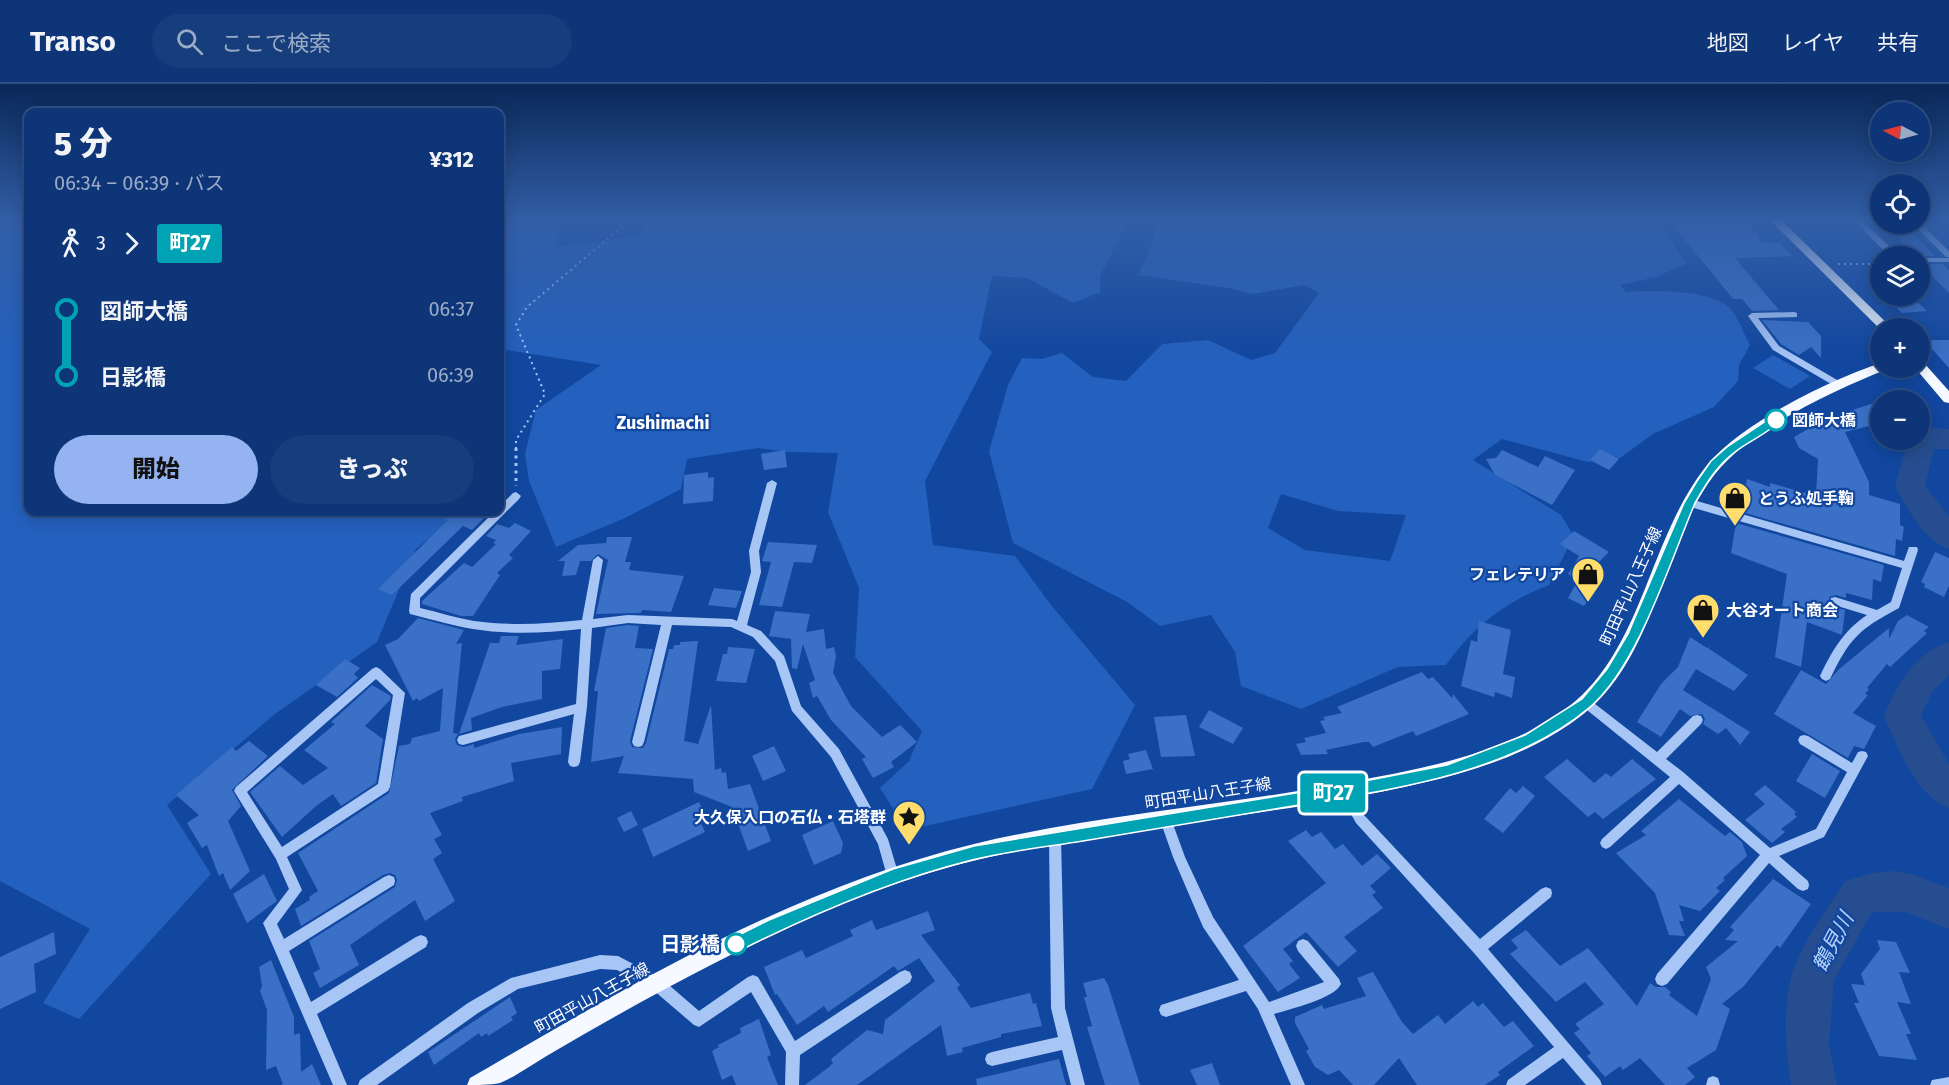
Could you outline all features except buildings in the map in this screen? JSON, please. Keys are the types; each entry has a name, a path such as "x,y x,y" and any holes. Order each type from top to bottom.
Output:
{"main road":[{"path":"1823,267 1876,318"},
{"name":"町田平山八王子線","path":"477,1085 609,1008 774,925 893,876 974,853 1344,791 1447,771 1478,761 1530,739 1586,703 1611,673 1633,636 1690,503 1715,464 1730,450 1766,425 1870,372"},
{"path":"1930,377 1949,399"}],"street":[{"path":"1794,315 1752,316 1776,348 1841,386"},
{"path":"741,627 756,572 754,551 772,483"},
{"path":"504,508 516,496"},
{"path":"1690,503 1909,566"},
{"path":"496,516 415,597 414,611 472,625 510,629 543,629 587,622 628,619 732,622 757,634 780,659 796,708 835,753 884,843 893,876"},
{"path":"1826,676 1836,652 1860,623 1895,605 1913,550"},
{"path":"574,762 581,707 587,622 598,560"},
{"path":"1835,601 1877,614"},
{"path":"638,742 668,620"},
{"path":"280,855 384,788 399,693 376,672 240,791 280,855 296,890 270,923 340,1085"},
{"path":"1586,703 1658,759 1803,885"},
{"path":"463,740 581,707"},
{"path":"1658,759 1697,720"},
{"path":"1804,740 1854,770"},
{"path":"1662,979 1769,854 1820,833 1862,756"},
{"path":"1606,843 1678,776"},
{"path":"1344,791 1360,819 1479,948 1595,1085"},
{"path":"1166,820 1179,857 1208,922 1250,983 1265,1010 1298,1085"},
{"path":"1055,838 1058,1008 1078,1085"},
{"path":"281,948 388,881"},
{"path":"1479,948 1546,893"},
{"path":"309,1011 422,942"},
{"path":"1265,1010 1323,991 1334,984 1303,946"},
{"path":"364,1085 473,1008 516,983 600,962 618,963 657,984 699,1020 753,982 793,1051 792,1085"},
{"path":"793,1051 905,977"},
{"path":"1166,1010 1250,983"},
{"path":"992,1059 1067,1042"},
{"path":"1513,1085 1564,1049"},
{"path":"1937,1085 1949,1084"}],"path":[{"path":"516,496 516,440 545,394 516,325 527,307 575,267"}],"shaded area":[{"path":"0,267 24,267 24,516 457,516 416,549 377,642 275,714 167,805 211,874 79,1019 43,1003 90,929 0,881"},
{"path":"504,267 1105,267 1100,276 1100,292 1073,303 1027,278 992,276 979,339 992,352 925,481 933,545 1015,556 1051,605 1135,705 1092,789 907,830 880,788 909,761 922,731 855,657 859,588 828,512 838,453 788,452 758,448 687,459 681,489 625,518 556,547 529,481 525,454 536,410 601,365 504,350"},
{"path":"1142,267 1680,267 1656,277 1620,285 1626,292 1680,292 1709,297 1721,302 1733,312 1750,345 1739,365 1738,381 1714,407 1653,434 1620,458 1588,462 1502,439 1473,460 1561,515 1574,536 1549,585 1518,599 1479,627 1446,665 1398,667 1301,709 1241,686 1235,652 1211,615 1160,626 1127,602 1013,543 989,451 1008,385 1022,358 1042,359 1062,353 1093,377 1126,381 1162,344 1208,340 1251,360 1275,353 1319,293 1304,285 1253,294 1229,288 1138,275","holes":["1281,494 1338,511 1406,515 1390,561 1305,550 1268,528"]},
{"path":"1773,355 1810,376 1790,389 1753,368"}],"waterway":[{"name":"鶴見川","path":"1949,439 1934,438 1921,443 1910,486 1920,504 1949,537"},
{"name":"鶴見川","path":"1949,656 1920,682 1902,717 1932,772 1949,791"},
{"name":"鶴見川","path":"1814,1085 1807,1045 1813,976 1859,895 1884,891 1905,892 1949,909"}],"bus line":[{"name":"町27","path":"736,944 774,925 893,876 974,853 1344,791 1447,771 1504,751 1530,739 1586,703 1611,673 1633,636 1690,503 1701,484 1715,464 1730,450 1776,420"}],"place":[{"name":"図師大橋","path":"1776,420"},
{"name":"とうふ処手鞠","path":"1735,527"},
{"name":"フェレテリア","path":"1588,603"},
{"name":"大谷オート商会","path":"1703,639"},
{"name":"大久保入口の石仏・石塔群","path":"909,846"},
{"name":"日影橋","path":"736,944"}],"district":[{"name":"Zushimachi","path":"663,423"}]}
